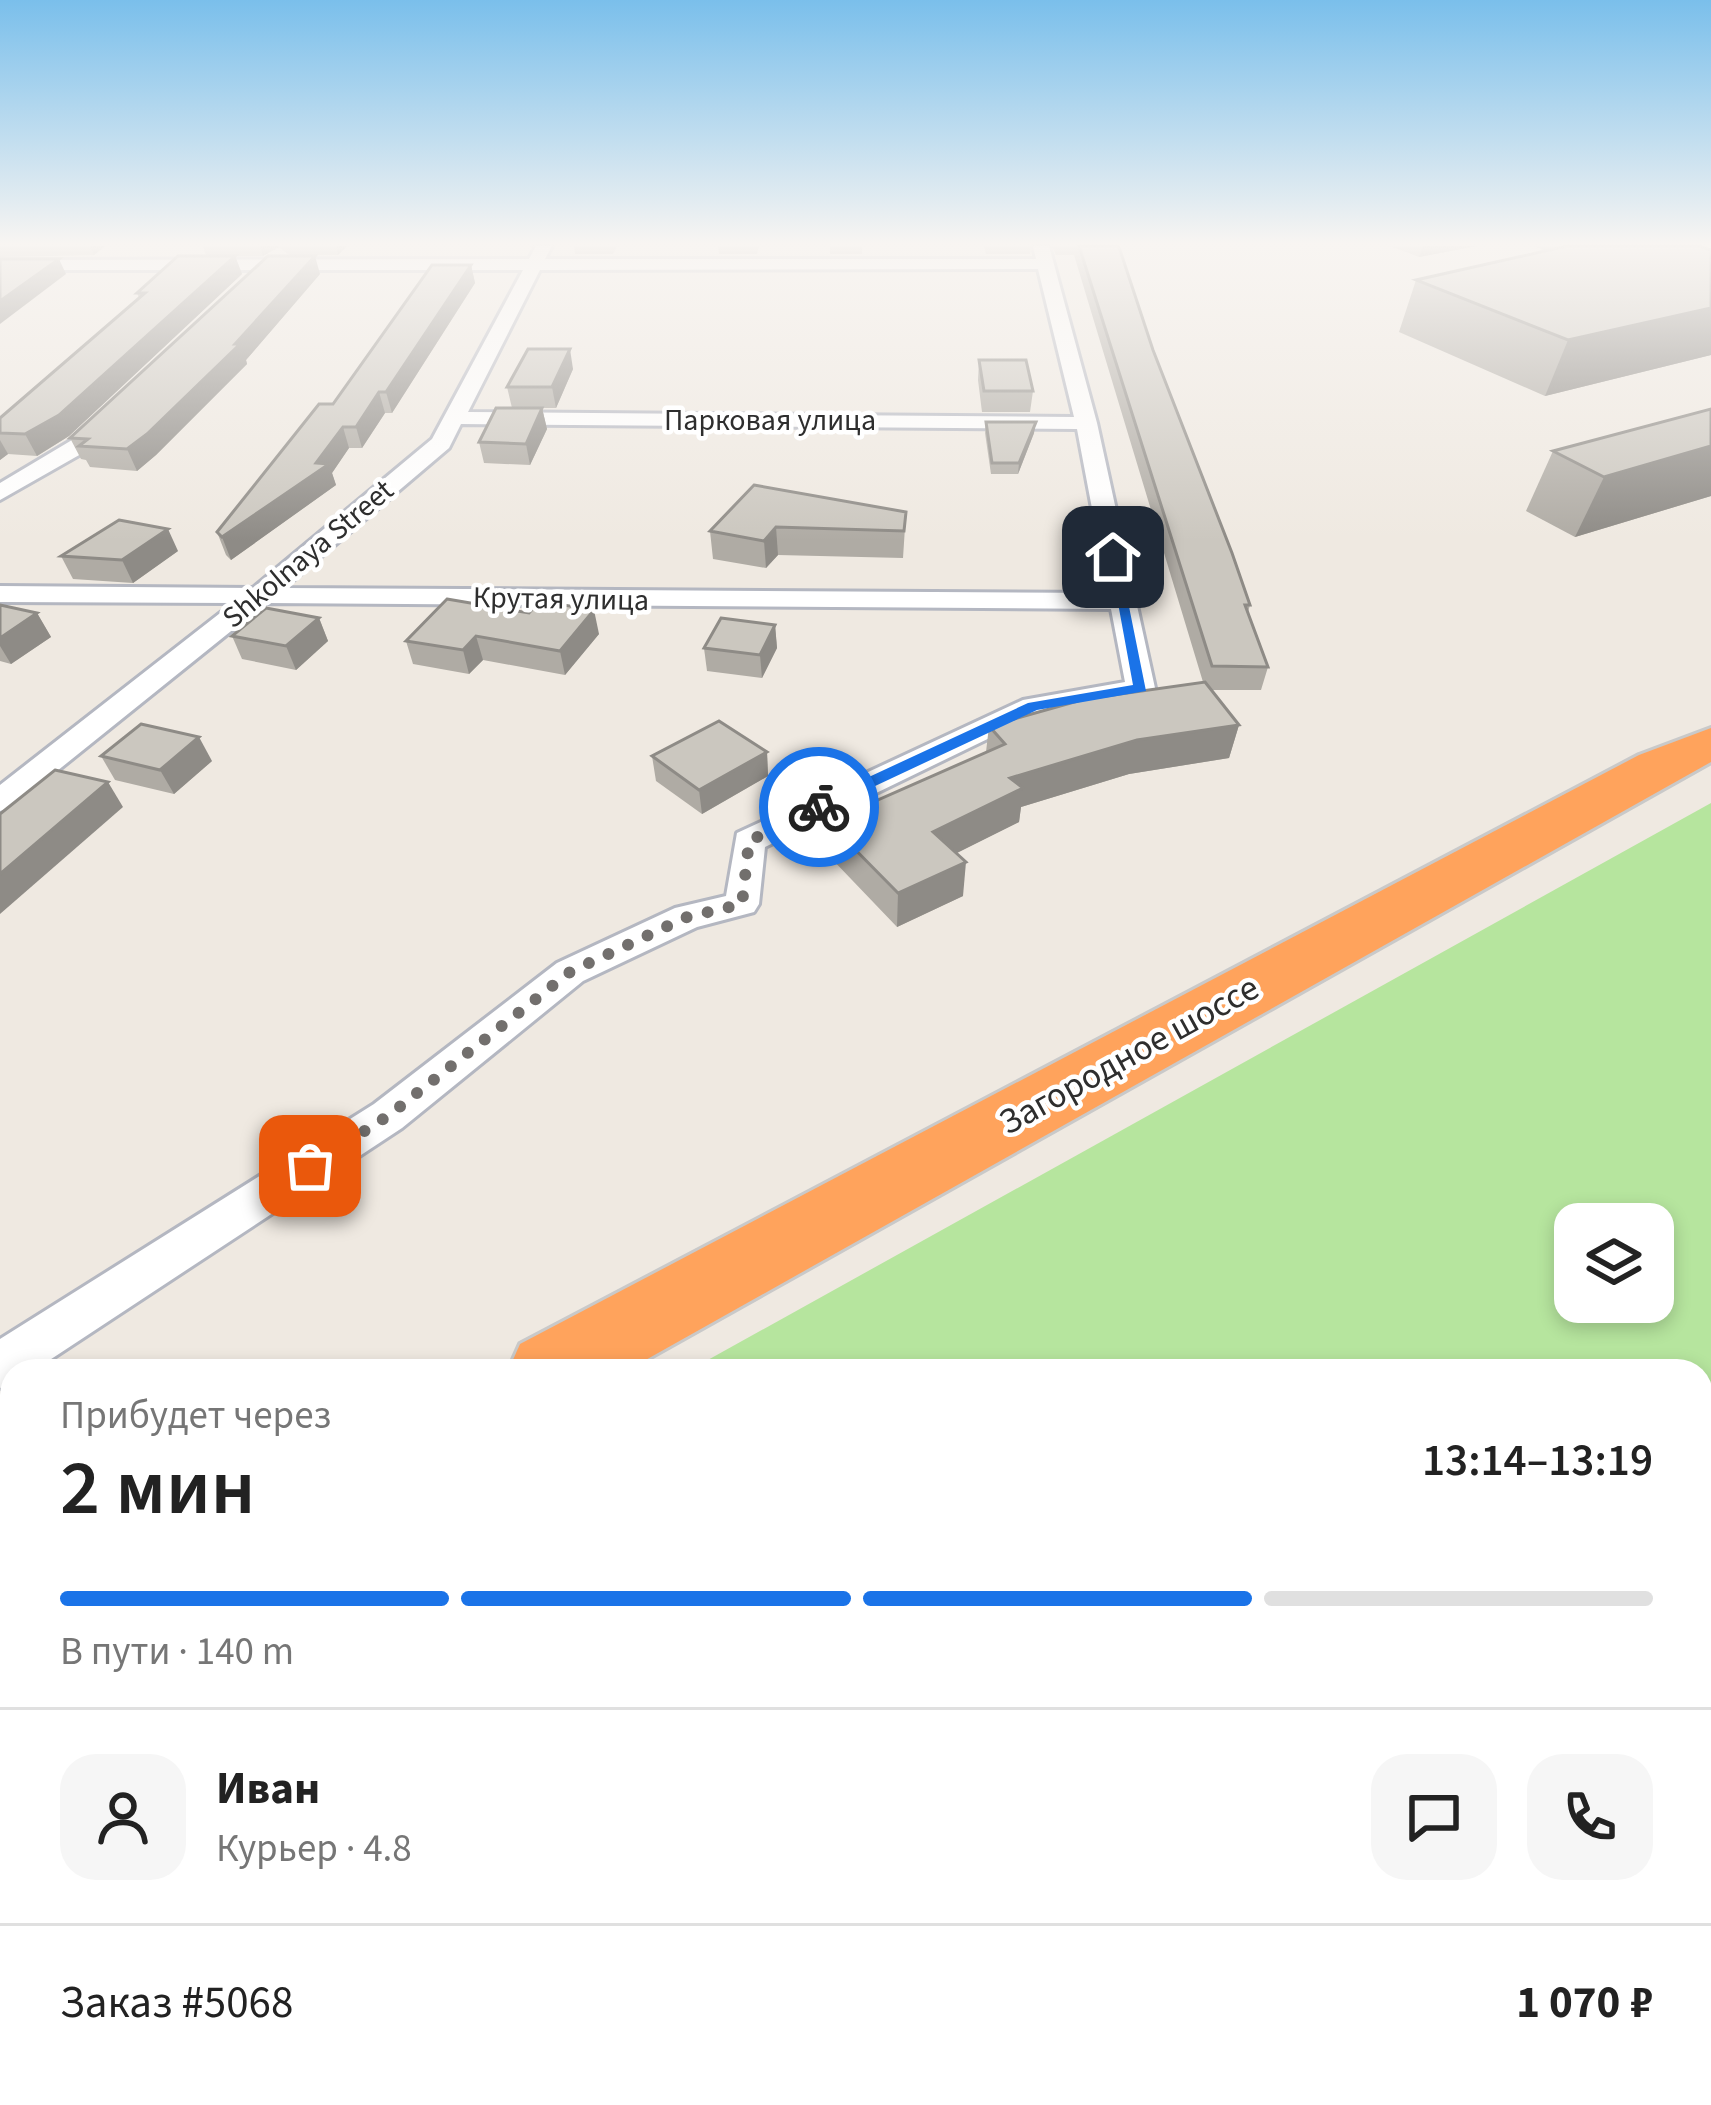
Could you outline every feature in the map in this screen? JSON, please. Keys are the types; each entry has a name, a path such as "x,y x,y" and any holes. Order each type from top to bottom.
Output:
{"highway":[{"name":"Загородное шоссе","path":"571,1359 1658,766 1711,742"}],"street":[{"name":"Shkolnaya Street","path":"0,800 260,595 441,443 493,344"},
{"path":"11,1359 388,1116 570,972 687,917 742,904 749,841 1033,706 1141,688 1066,344"},
{"path":"0,493 80,446 131,396"},
{"name":"Парковая улица","path":"454,418 1086,423"},
{"name":"Крутая улица","path":"0,594 1122,601"}],"green space":[{"path":"1711,803 1711,1359 710,1359"}],"building":[{"path":"86,344 137,344 59,415 25,434 0,433 0,418"},
{"path":"172,344 240,344 127,449 79,446 88,439 70,438"},
{"path":"376,344 418,344 356,427 343,427 316,463 329,464 222,537 217,532 319,404 333,404"},
{"path":"1110,344 1151,344 1232,553 1268,667 1212,666"},
{"path":"528,349 570,349 552,387 507,387"},
{"path":"979,360 1026,360 1033,391 984,391"},
{"path":"496,408 542,408 526,444 479,442"},
{"path":"1711,409 1711,446 1604,477 1553,451"},
{"path":"986,422 1036,422 1019,463 992,463"},
{"path":"754,485 906,512 904,531 776,527 764,541 710,531"},
{"path":"119,520 168,529 122,560 61,556"},
{"path":"447,599 529,613 540,601 594,610 560,651 476,636 463,650 406,641"},
{"path":"0,605 37,613 0,638"},
{"path":"266,608 319,618 286,646 232,636"},
{"path":"721,618 775,625 760,655 704,648"},
{"path":"1205,682 1239,725 1137,740 1010,778 1023,788 933,832 966,862 898,893 828,822 1005,744 989,726 1085,699"},
{"path":"719,721 767,752 699,790 652,756"},
{"path":"141,724 199,737 160,770 101,756"},
{"path":"55,770 108,782 0,874 0,814"}],"way so far":[{"path":"310,1166 388,1116 570,972 687,917 742,904 749,841 819,807"}],"route":[{"path":"819,807 1033,706 1141,688 1113,557"}]}
